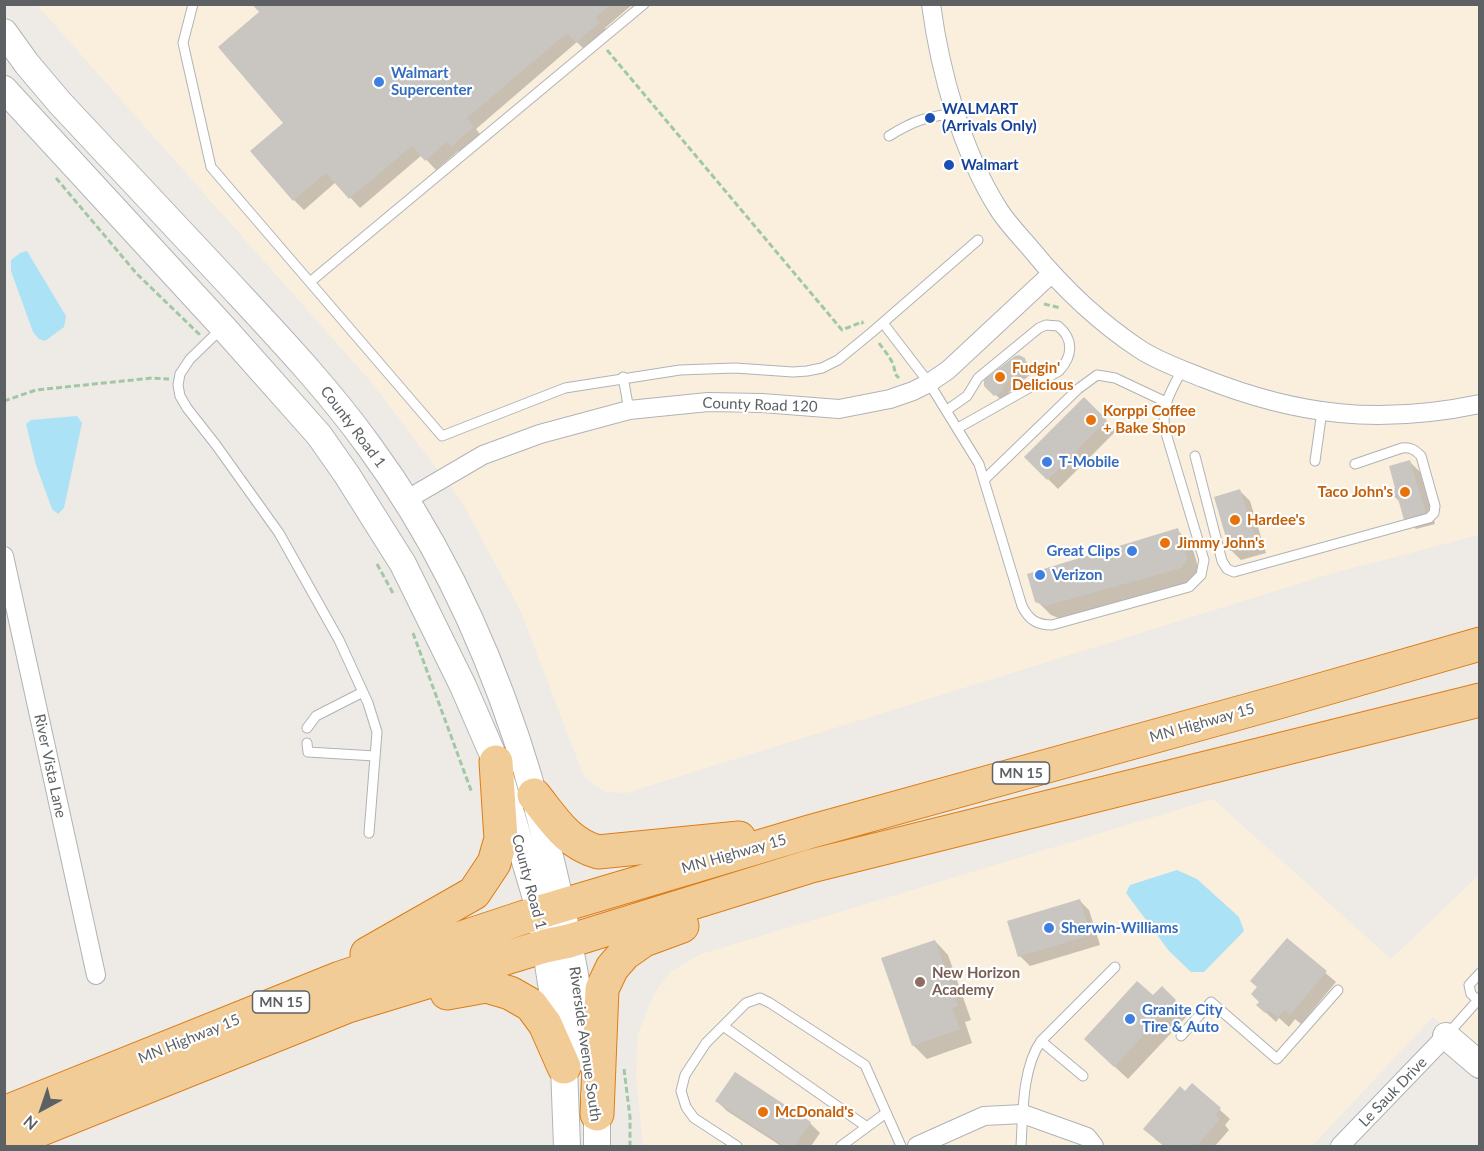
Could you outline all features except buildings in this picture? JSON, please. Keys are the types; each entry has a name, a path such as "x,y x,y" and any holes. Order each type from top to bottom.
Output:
{"highway":[{"name":"MN Highway 15","path":"4,1144 309,1006 340,978 551,909 809,832 1479,644"},
{"name":"MN Highway 15","path":"4,1113 309,1006 348,1006 811,866 1479,700"},
{"path":"309,1006 363,956 474,893 494,863 501,839 495,762"},
{"path":"534,795 565,834 582,847 598,852 809,832"},
{"path":"597,1114 602,989 612,968 624,954 644,940 872,851"},
{"path":"309,1006 377,1016 450,992 486,986 510,993 531,1005 545,1024 564,1067"}],"street":[{"path":"931,4 940,66 955,113 978,171 1000,211 1051,274 1096,316 1142,350 1182,370 1239,393 1289,407 1342,414 1397,415 1450,410 1479,404"},
{"name":"County Road 1","path":"4,32 60,103 285,343 330,395 406,500 450,576 510,715 534,795 557,944"},
{"name":"County Road 1","path":"4,89 215,334 318,435 378,522 403,564 454,667 495,762 551,909"},
{"name":"County Road 120","path":"406,500 492,452 540,434 629,410 708,402 839,409 890,399 921,387 948,370 1051,274"},
{"name":"River Vista Lane","path":"4,556 96,975"},
{"name":"Riverside Avenue South","path":"557,944 567,1146"},
{"name":"Riverside Avenue South","path":"557,944 597,1114 597,1146"},
{"path":"1446,1036 1479,1065"},
{"name":"Le Sauk Drive","path":"1340,1146 1446,1036"},
{"path":"917,1146 984,1116 1023,1114 1088,1137 1094,1146"}],"lane":[{"path":"193,4 183,43 211,167 442,436 564,388 623,377 680,370 735,368 807,371 822,368 838,360 871,333 978,240"},
{"path":"310,282 645,4"},
{"path":"890,136 912,122 926,117 955,113"},
{"path":"883,323 921,387 947,410 979,464 1022,606 1026,614 1036,623 1052,624 1189,587 1201,575 1204,560 1163,417 1166,402 1182,370"},
{"path":"947,410 967,396 978,378 1039,327 1052,324 1064,331 1071,345 1068,360 1059,371 958,428"},
{"path":"215,334 190,359 179,380 180,396 279,533 339,640 363,692 376,732 369,833"},
{"path":"985,479 1078,389 1097,375 1115,378 1166,402"},
{"path":"623,377 629,410"},
{"path":"1315,461 1322,411"},
{"path":"1195,456 1222,561 1227,569 1234,572 1429,518 1434,513 1435,506 1421,456 1416,451 1409,447 1402,448 1355,464"},
{"path":"307,728 316,716 363,692"},
{"path":"307,743 308,752 375,756"},
{"path":"1021,1146 1029,1065 1033,1052 1041,1041 1115,967"},
{"path":"1446,1036 1479,1001 1472,994 1469,985 1479,973"},
{"path":"1181,1036 1211,1002 1277,1059 1338,990"},
{"path":"737,1146 694,1118 686,1107 681,1091 685,1075 706,1043 746,1004 760,999 770,1003 866,1065 901,1146"},
{"path":"723,1026 867,1126"},
{"path":"1041,1041 1083,1076"},
{"path":"841,1146 886,1113"}],"path":[{"path":"600,42 842,330 862,322 890,358 895,374 921,387"},
{"path":"56,178 137,274 215,334"},
{"path":"4,401 36,390 81,384 152,378 179,380"},
{"path":"377,564 399,604"},
{"path":"410,625 474,798"}],"shaded area":[{"path":"37,5 1479,5 1479,535 1330,574 626,793 605,792 584,777 521,612 462,502 372,383"},
{"path":"1213,799 1391,959 1479,875 1479,1056 1433,1017 1312,1146 643,1146 636,1078 638,1034 654,994 670,972 701,954"}],"water":[{"path":"27,251 66,316 64,327 45,341 39,339 33,332 11,271 11,260"},
{"path":"77,416 82,423 64,508 58,514 52,509 36,465 26,424 31,420"},
{"path":"1177,870 1197,879 1239,917 1244,931 1204,972 1191,972 1169,951 1126,893 1130,885"}],"place":[{"name":"Walmart Supercenter","path":"379,82"},
{"name":"WALMART (Arrivals Only)","path":"930,118"},
{"name":"Walmart","path":"949,165"},
{"name":"Fudgin' Delicious","path":"1000,377"},
{"name":"Korppi Coffee + Bake Shop","path":"1091,420"},
{"name":"T-Mobile","path":"1047,462"},
{"name":"Taco John's","path":"1405,492"},
{"name":"Hardee's","path":"1235,520"},
{"name":"Jimmy John's","path":"1165,543"},
{"name":"Great Clips","path":"1132,551"},
{"name":"Verizon","path":"1040,575"},
{"name":"Sherwin-Williams","path":"1049,928"},
{"name":"New Horizon Academy","path":"920,982"},
{"name":"Granite City Tire & Auto","path":"1130,1019"},
{"name":"McDonald's","path":"763,1112"}]}
